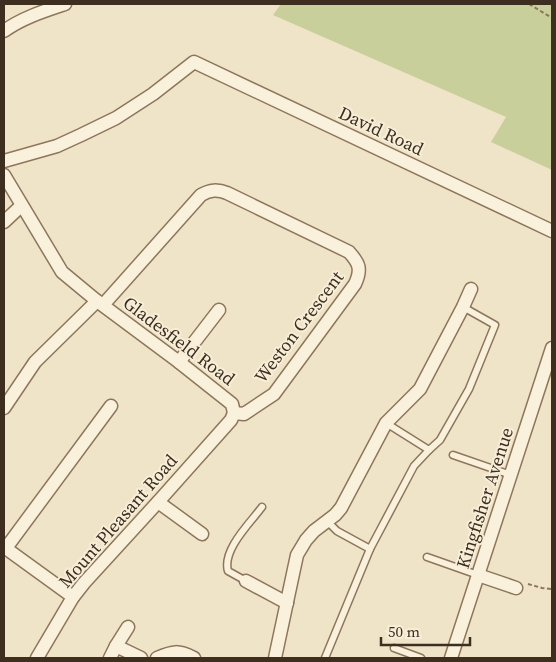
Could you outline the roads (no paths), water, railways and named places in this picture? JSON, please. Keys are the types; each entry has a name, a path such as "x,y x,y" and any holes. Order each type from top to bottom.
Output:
{"street":[{"path":"4,31 13,24 30,16 65,4"},
{"name":"David Road","path":"4,161 57,146 116,118 153,94 194,62 552,231"},
{"name":"Gladesfield Road","path":"4,176 62,272 232,404 234,413"},
{"name":"Weston Crescent","path":"100,303 201,195 208,191 218,190 227,193 349,252 359,267 359,275 355,284 274,394 244,414 234,413"},
{"path":"4,222 21,206"},
{"path":"275,658 296,555 314,531 341,508 386,423 420,389 471,289"},
{"path":"4,408 35,362 100,303"},
{"path":"179,362 219,310"},
{"name":"Kingfisher Avenue","path":"450,658 552,348"},
{"path":"73,597 5,548 111,406"},
{"name":"Mount Pleasant Road","path":"38,658 73,597 231,420 234,413"},
{"path":"158,502 202,534"},
{"path":"478,575 516,588"},
{"path":"246,581 286,603"},
{"path":"110,658 128,627"},
{"path":"116,646 141,658"},
{"path":"157,658 170,652 177,652 194,658"}],"lane":[{"path":"325,658 370,550 414,466 440,440 469,389 495,325 463,307"},
{"path":"386,423 428,450"},
{"path":"453,455 511,475"},
{"path":"246,581 228,571 226,566 227,557 232,546 262,507"},
{"path":"327,521 337,531 370,550"},
{"path":"427,557 478,575"},
{"path":"394,648 421,658"}]}
